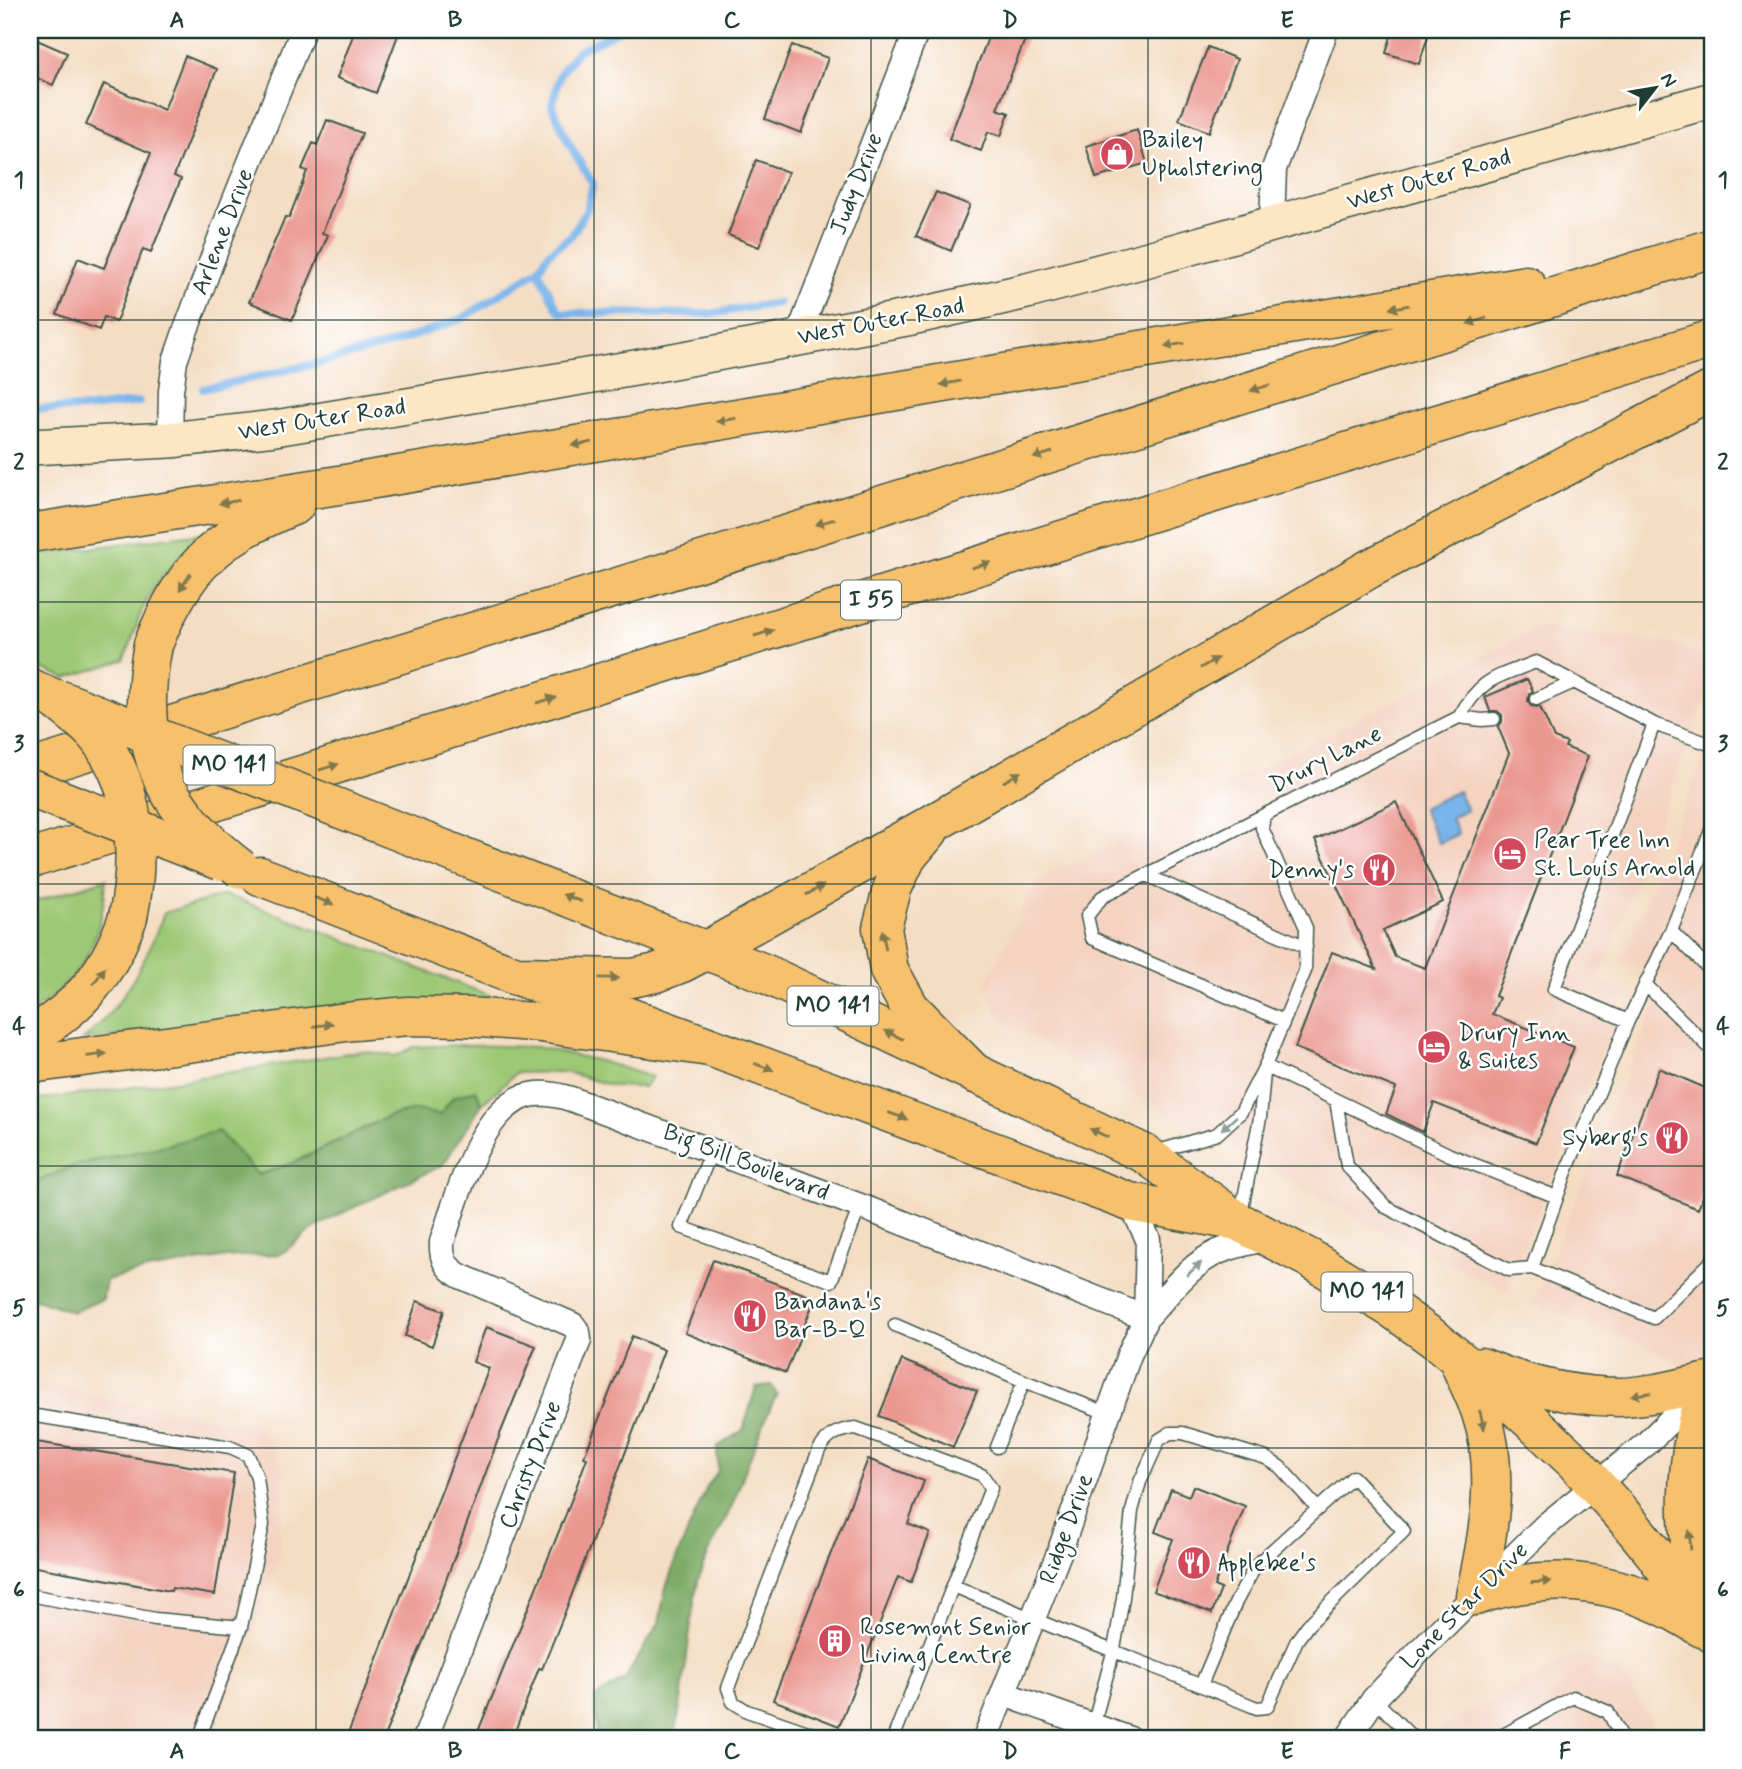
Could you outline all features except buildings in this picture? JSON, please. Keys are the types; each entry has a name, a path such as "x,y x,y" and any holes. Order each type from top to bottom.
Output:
{"main road":[{"path":"30,533 345,484 1698,253"},
{"path":"30,769 1698,253"},
{"name":"I 55","path":"30,859 1712,339"},
{"path":"516,976 632,978 669,968 707,950 939,820 1369,569 1712,390"},
{"path":"251,873 201,836 181,813 169,792 156,761 149,733 146,693 153,645 168,607 192,572 219,545 255,521 345,484"},
{"path":"30,1036 78,1002 93,985 118,946 128,917 136,863 134,827 121,782 110,758 95,735 41,693"},
{"name":"MO 141","path":"41,693 764,972 1145,1154 1255,1229 1341,1276 1394,1310 1457,1357 1539,1428 1596,1485 1654,1553 1712,1633"},
{"name":"MO 141","path":"30,788 516,976 1130,1202 1255,1229"},
{"path":"939,820 906,857 892,889 882,928 890,970 910,1008 975,1074"},
{"path":"30,1064 408,1016 533,1021 710,1046"},
{"path":"1457,1357 1516,1381 1574,1393 1619,1397 1710,1380 1692,1442 1688,1482 1689,1540 1698,1588 1712,1633"},
{"path":"1457,1357 1481,1414 1489,1453 1491,1481 1487,1538 1475,1596"},
{"path":"1475,1596 1501,1587 1537,1581 1587,1582 1636,1594 1676,1612 1712,1633"}],"street":[{"name":"Arlene Drive","path":"170,440 171,391 184,335 303,30"},
{"name":"Judy Drive","path":"797,339 917,30"},
{"path":"1272,225 1274,169 1326,30"},
{"name":"West Outer Road","path":"30,447 170,440 275,428 912,317 1016,294 1272,225 1712,100"},
{"name":"Big Bill Boulevard","path":"445,1263 441,1253 442,1242 471,1163 496,1115 522,1097 554,1094 860,1206 1146,1318"},
{"name":"Ridge Drive","path":"985,1739 1146,1318 1148,1240 1130,1202"},
{"name":"Ridge Drive","path":"1146,1318 1193,1269 1255,1229"},
{"name":"Christy Drive","path":"425,1739 579,1340 573,1325 460,1276 445,1263"},
{"name":"Lone Star Drive","path":"1347,1739 1374,1699 1545,1526 1646,1444 1710,1380"},
{"path":"1004,1694 1130,1739"}],"lane":[{"path":"1494,719 1459,717 1471,696 1485,682 1536,662 1654,724 1712,745"},
{"path":"1536,699 1574,682"},
{"name":"Drury Lane","path":"1145,1154 1217,1134 1241,1112 1265,1066 1306,971 1306,928 1262,828 1264,815 1459,717"},
{"path":"1628,1021 1554,989 1654,724"},
{"path":"1264,815 1102,897 1087,916 1092,938 1284,1021"},
{"path":"1532,1268 1628,1021 1671,930 1712,828"},
{"path":"1146,875 1306,947"},
{"path":"1671,930 1712,972"},
{"path":"1645,984 1712,1050"},
{"path":"1265,1066 1450,1155 1558,1197"},
{"name":"Drury Lane","path":"1255,1229 1265,1066"},
{"path":"1336,1100 1347,1166 1386,1208 1509,1270 1532,1268 1654,1318 1712,1261"},
{"path":"712,1150 681,1227 831,1281 860,1206"},
{"path":"895,1325 1024,1381 1109,1414"},
{"path":"997,1447 1024,1381"},
{"path":"30,1415 230,1447 248,1455 257,1478 263,1525 241,1627 199,1739"},
{"path":"828,1739 747,1711 733,1702 727,1688 814,1462 827,1438 840,1430 856,1429 982,1475 991,1488 893,1739"},
{"path":"1093,1726 1114,1649 1124,1598 1132,1511 1140,1482 1159,1440 1170,1433 1183,1433 1266,1458 1280,1466 1318,1509"},
{"path":"954,1586 1032,1620 1114,1649 1201,1685 1257,1708 1267,1707 1297,1640 1308,1625 1404,1531 1353,1476 1256,1565 1236,1602 1201,1685"},
{"path":"30,1594 155,1619 241,1627"},
{"path":"1496,1739 1573,1697 1608,1712 1623,1739"},
{"path":"1374,1699 1414,1739"}],"shaded area":[{"path":"1540,627 1673,644 1712,658 1712,680 1599,980 1626,992 1507,1291 1384,1233 999,1019 986,985 1035,882"},
{"path":"1712,737 1712,1389 1660,1352 1533,1304 1664,982 1622,961"},
{"path":"30,1384 262,1427 284,1471 278,1562 213,1739 30,1739"},
{"path":"1578,1654 1620,1671 1662,1739 1433,1739 1445,1726"}],"green space":[{"path":"203,533 168,570 146,601 124,660 66,678 30,664 30,556"},
{"path":"106,879 100,922 86,957 64,987 30,1013 30,903"},
{"path":"224,895 504,1001 83,1040 122,998 149,949 164,913"},
{"path":"414,1047 537,1047 600,1061 652,1077 644,1087 613,1086 566,1072 516,1073 482,1104 476,1091 453,1097 440,1115 415,1110 389,1116 295,1162 258,1175 218,1131 30,1184 30,1101 170,1082 361,1051 396,1056"},
{"path":"476,1090 482,1104 443,1165 338,1215 310,1231 281,1254 227,1257 147,1270 106,1280 103,1299 73,1312 36,1299 30,1300 30,1184 78,1164 218,1131 258,1175 295,1162 389,1116 415,1110 440,1115 453,1097"},
{"path":"771,1385 777,1394 698,1581 674,1739 597,1739 595,1698 625,1679 659,1623 674,1564 706,1489 718,1471 717,1447 743,1430 756,1387"}],"water":[{"path":"1458,791 1467,810 1451,818 1458,834 1439,843 1422,808"}],"waterway":[{"path":"203,389 394,343 463,318 538,270 549,253 572,235 587,209 593,184 568,142 552,106 560,74 578,51 620,30"},
{"path":"538,270 562,313 710,314 778,303"},
{"path":"30,409 91,408 139,402"}],"place":[{"name":"Bailey Upholstering","path":"1117,154"},
{"name":"Pear Tree Inn St. Louis Arnold","path":"1510,854"},
{"name":"Denny's","path":"1379,870"},
{"name":"Drury Inn & Suites","path":"1434,1047"},
{"name":"Syberg's","path":"1672,1138"},
{"name":"Bandana's Bar-B-Q","path":"750,1316"},
{"name":"Applebee's","path":"1194,1563"},
{"name":"Rosemont Senior Living Centre","path":"835,1641"}]}
